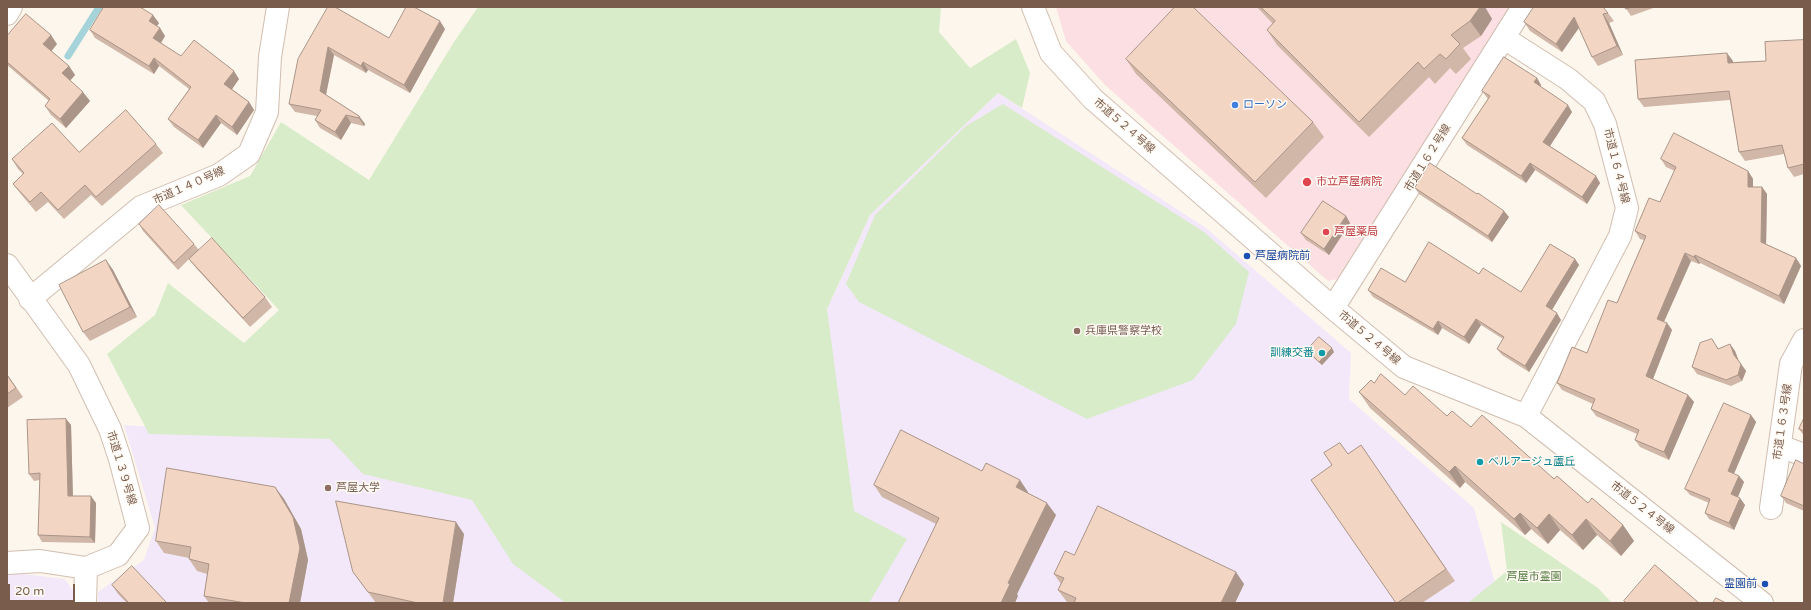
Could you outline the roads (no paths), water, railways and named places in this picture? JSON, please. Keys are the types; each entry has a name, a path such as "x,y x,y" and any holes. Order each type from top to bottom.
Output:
{"street":[{"path":"7,14 11,7"},
{"name":"市道１４０号線","path":"30,299 141,207 219,175 249,154 267,112 270,57 278,7"},
{"name":"市道５２４号線","path":"1033,7 1051,53 1078,84 1333,308 1404,367 1526,416 1762,603"},
{"name":"市道１６２号線","path":"1333,308 1523,7"},
{"name":"市道１６４号線","path":"1504,38 1568,79 1594,101 1605,124 1627,208 1620,236 1526,416"},
{"name":"市道１３９号線","path":"7,265 30,299 79,365 110,429 120,459 138,528 118,555 86,568"},
{"name":"市道１６３号線","path":"1771,508 1791,364 1804,340"},
{"path":"1780,446 1804,455"},
{"path":"7,563 40,561 86,568 85,603"}],"waterway":[{"path":"68,56 99,7"}],"place":[{"name":"ローソン","path":"1235,105"},
{"name":"市立芦屋病院","path":"1307,182"},
{"name":"芦屋薬局","path":"1326,232"},
{"name":"芦屋病院前","path":"1247,256"},
{"name":"兵庫県警察学校","path":"1077,331"},
{"name":"訓練交番","path":"1322,353"},
{"name":"ベルアージュ蘆丘","path":"1480,462"},
{"name":"芦屋大学","path":"328,488"},
{"name":"霊園前","path":"1765,584"}],"park label":[{"name":"芦屋市霊園","path":"1534,577"}]}
